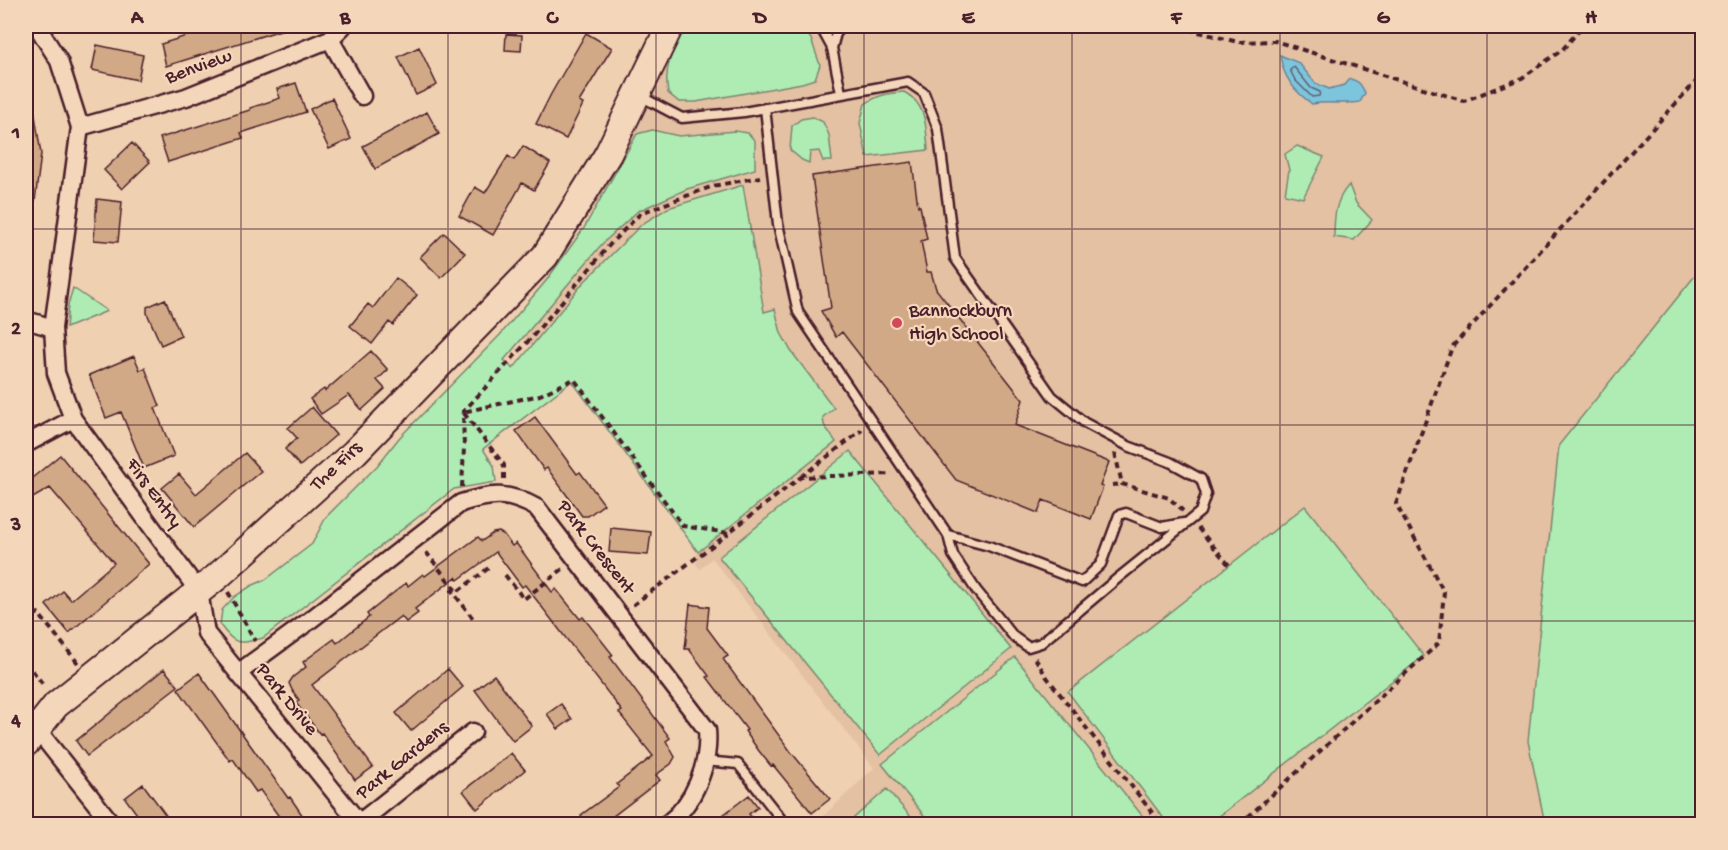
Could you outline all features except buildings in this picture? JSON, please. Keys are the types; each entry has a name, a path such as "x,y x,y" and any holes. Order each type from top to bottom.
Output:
{"main road":[{"name":"The Firs","path":"31,735 58,704 218,576 354,452 545,256 608,154 670,26"}],"street":[{"path":"37,26 59,61 80,127"},
{"name":"Benview","path":"80,127 186,97 330,39 342,26"},
{"path":"330,39 362,96"},
{"name":"Firs Entry","path":"80,127 53,328 56,373 73,419 199,592"},
{"path":"26,320 53,328"},
{"path":"26,444 73,419"},
{"name":"Park Crescent","path":"238,673 460,503 503,495 519,498 537,507 707,730 708,739 700,780 678,816 667,825"},
{"name":"Park Drive","path":"199,592 206,633 360,824"},
{"name":"Park Gardens","path":"360,824 473,732"},
{"path":"31,735 112,825"}],"lane":[{"path":"820,26 832,48 841,93"},
{"path":"832,48 838,26"},
{"path":"637,94 682,117 744,112 841,93 908,82 924,93 938,129 955,258 1052,396 1085,423 1128,446 1170,462 1201,479 1206,494 1200,512 1041,643 1028,647 1014,637 976,590 953,555 948,535 798,312 778,224 765,108"},
{"path":"948,535 989,546 1082,582 1101,564 1119,516 1126,513 1162,527 1189,521"},
{"path":"704,760 738,764 785,825"}],"path":[{"path":"1094,29 1099,26"},
{"path":"1019,29 1052,32 1183,28 1238,42 1275,41 1464,101 1522,78 1562,50 1583,26"},
{"path":"1240,825 1438,642 1444,592 1396,504 1452,346 1702,75"},
{"path":"460,503 464,448 463,412 613,241 641,213 713,186 772,174"},
{"path":"463,412 540,395 574,379 683,526 728,533"},
{"path":"463,412 504,465 503,495"},
{"path":"620,615 872,422"},
{"path":"1105,433 1115,454 1122,484"},
{"path":"801,477 907,474"},
{"path":"1112,485 1122,484 1169,498 1229,565"},
{"path":"415,538 457,592 490,567"},
{"path":"506,575 524,599 576,558"},
{"path":"218,576 243,617 262,656"},
{"path":"455,589 452,591 475,621"},
{"path":"26,623 38,613 90,678"},
{"path":"1028,647 1046,676 1161,825"},
{"path":"26,662 58,704"}],"shaded area":[{"path":"684,26 1702,26 1702,267 1559,445 1528,741 1545,824 815,824 874,768 712,558 700,569 696,564 697,552 572,382 508,325 577,240"}],"green space":[{"path":"685,26 802,26 811,39 820,65 815,79 802,83 696,102 679,102 668,93 667,75 673,50"},
{"path":"904,92 917,103 924,117 928,150 867,157 860,123 865,104 883,95"},
{"path":"813,117 823,122 829,135 832,161 823,161 819,151 810,152 809,163 790,150 792,126 801,119"},
{"path":"652,130 679,136 735,131 748,133 755,141 755,169 687,189 638,211 602,244 504,360 513,369 583,283 642,224 668,208 743,185 764,312 775,309 781,333 791,351 834,408 823,417 824,425 836,442 698,552 572,381 483,449 494,466 496,482 454,489 263,638 238,642 230,637 220,625 222,610 234,597 265,580 312,544 326,517 377,466 399,438 500,335 546,281 584,228 637,134"},
{"path":"1297,146 1324,157 1303,198 1285,194 1289,170 1285,154"},
{"path":"1349,185 1356,203 1372,220 1354,240 1334,237 1336,209"},
{"path":"1702,267 1702,824 1545,824 1528,741 1559,445"},
{"path":"73,288 107,311 66,328 68,305"},
{"path":"850,451 1011,649 880,755 719,557"},
{"path":"1305,506 1424,656 1209,824 1168,824 1068,692"},
{"path":"1015,657 1149,824 931,824 882,764"},
{"path":"887,789 917,824 847,824"}],"water":[{"path":"1280,55 1299,63 1315,83 1329,89 1344,85 1349,79 1355,80 1365,93 1360,102 1312,104 1290,83"}],"place":[{"name":"Bannockburn High School","path":"897,323"}]}
